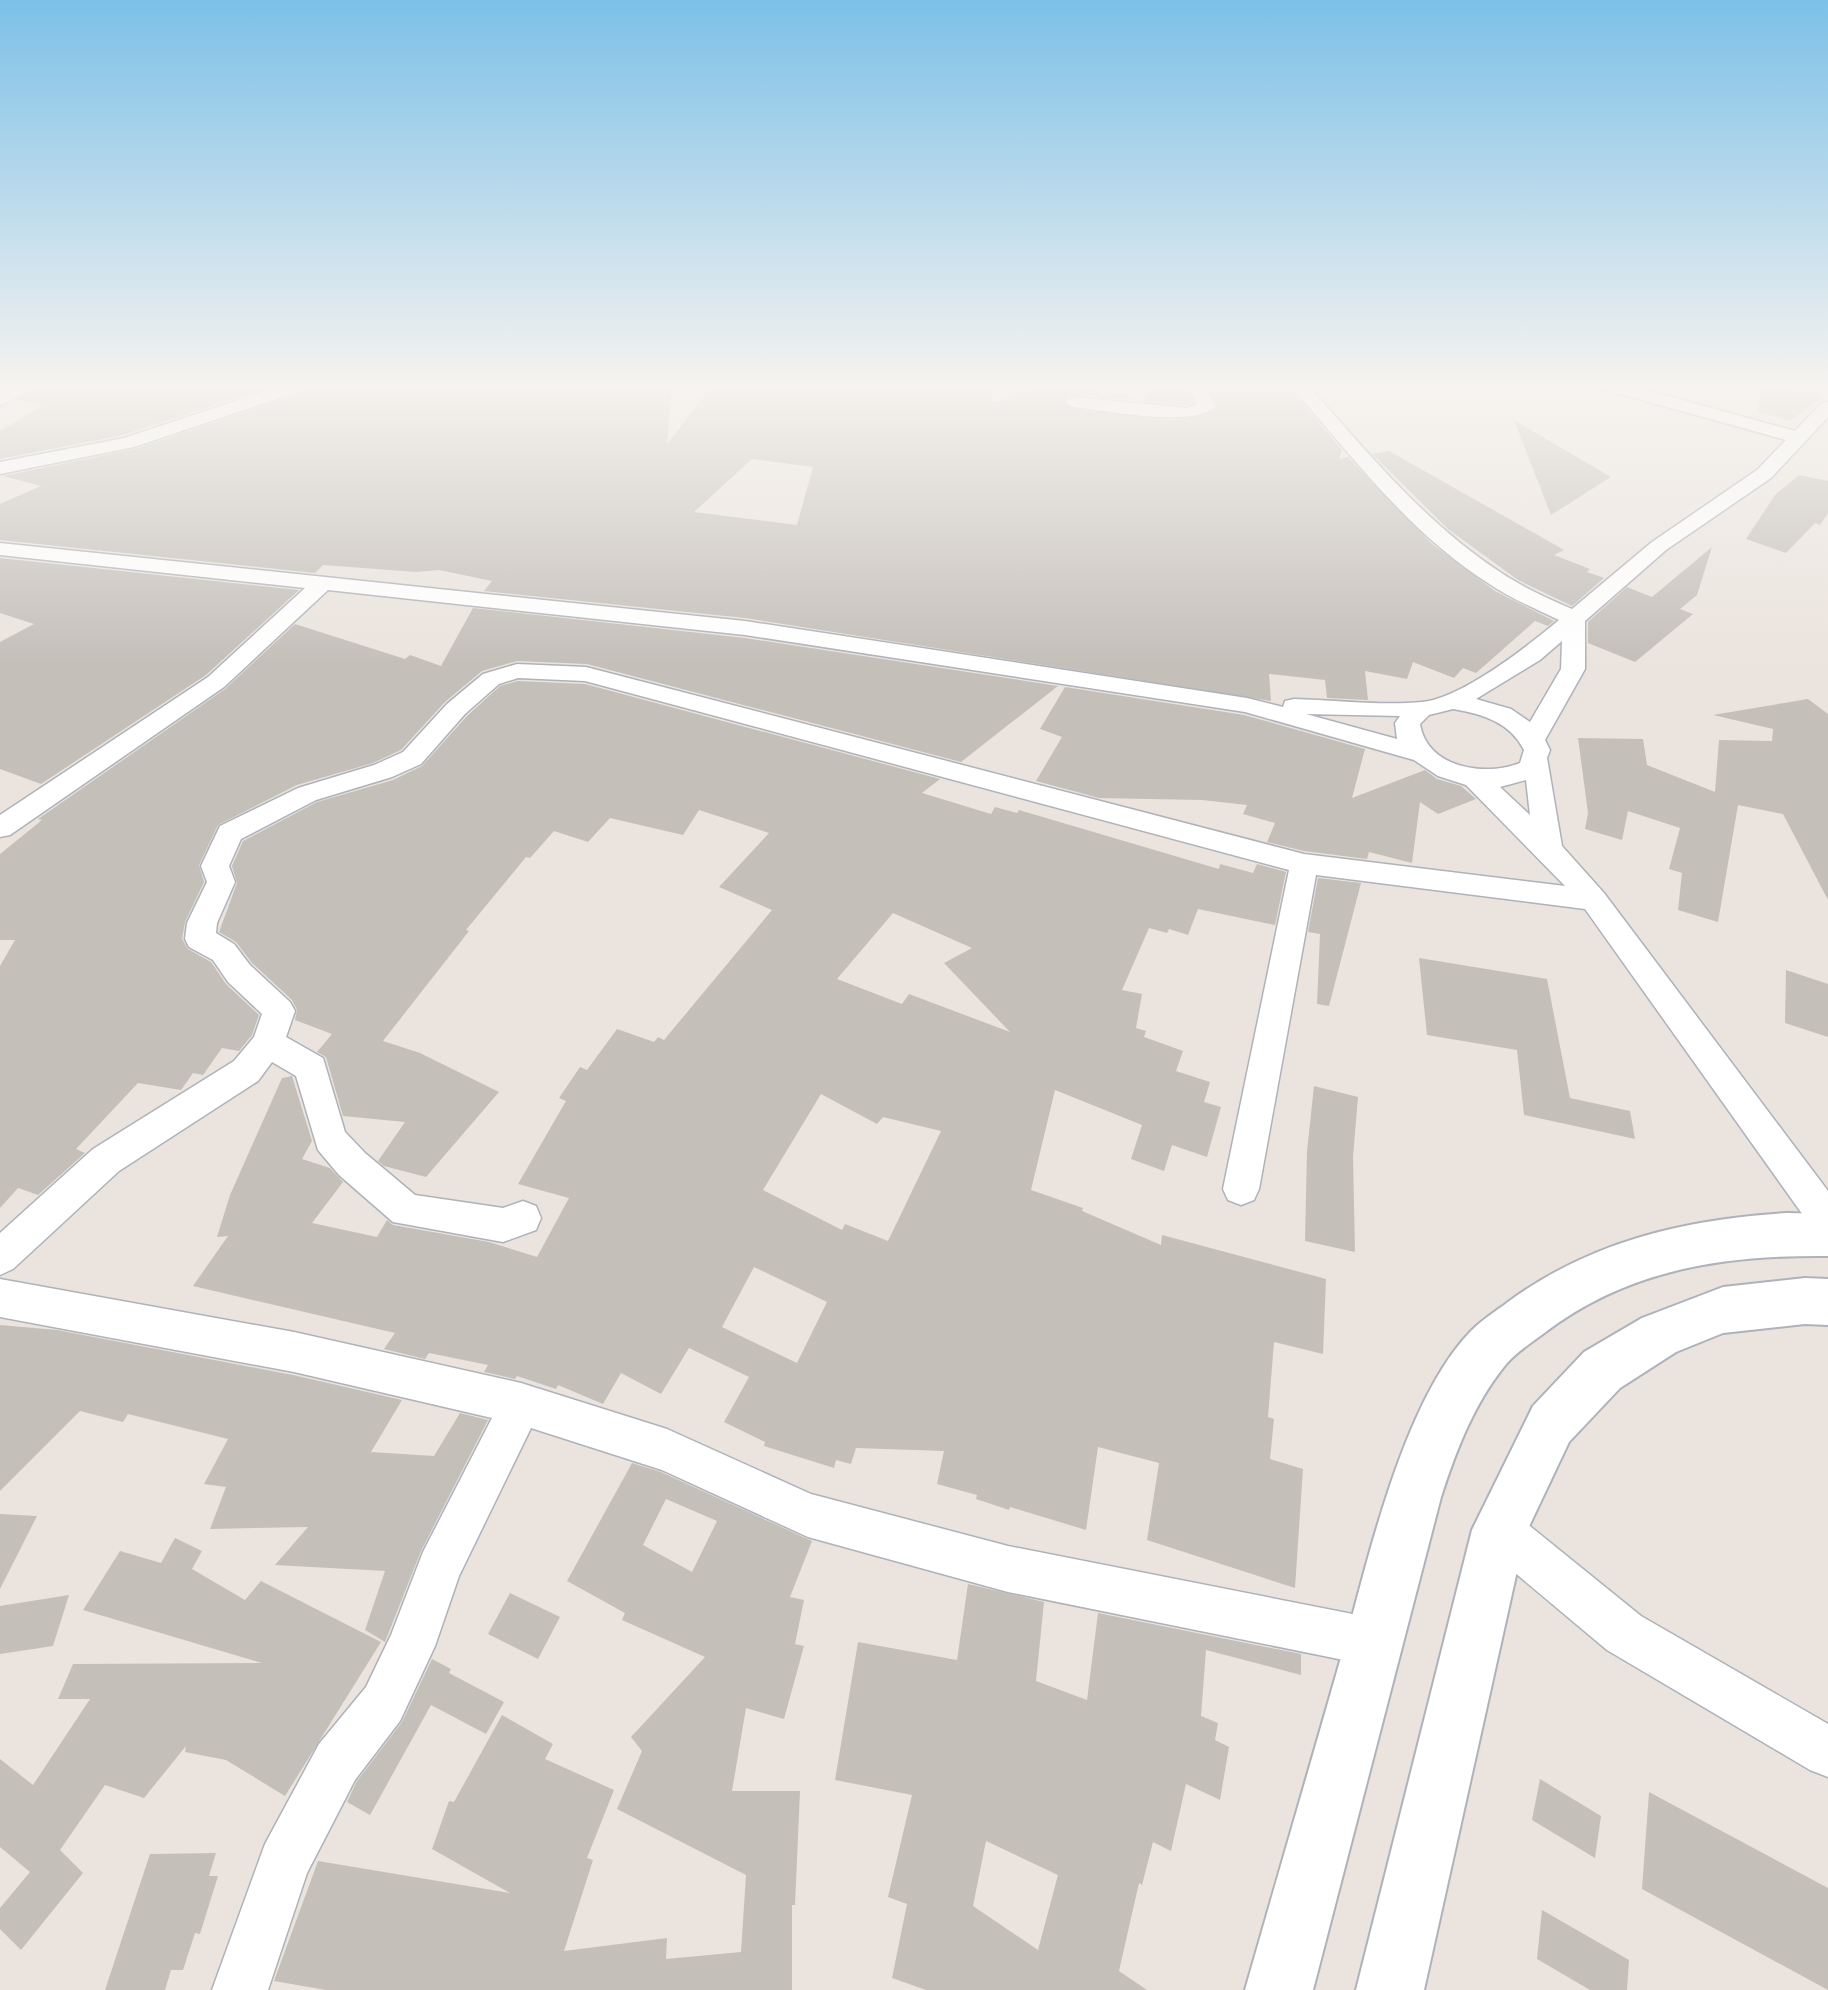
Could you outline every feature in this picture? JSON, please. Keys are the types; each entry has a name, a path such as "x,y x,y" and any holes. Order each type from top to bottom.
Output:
{"main road":[{"path":"1279,1990 1410,1508 1448,1412 1485,1352 1540,1304 1610,1267 1699,1242 1777,1233 1828,1236"},
{"path":"1390,1990 1499,1530 1551,1424 1602,1370 1659,1335 1723,1310 1805,1301 1828,1302"}],"street":[{"path":"1382,477 1446,542 1485,572 1574,619"},
{"path":"1247,705 1419,709 1453,702 1532,655 1659,546 1760,477"},
{"path":"0,549 745,628 1247,705 1419,753 1454,773 1475,778 1510,778 1522,774 1573,669 1574,619"},
{"path":"0,828 216,682 321,585"},
{"path":"0,1257 106,1160 246,1071 268,1043 279,1011 243,979 230,957 216,944 200,939 202,923 221,882 215,866 230,833 307,794 383,771 412,758 472,693 491,679 517,671 586,674 1304,864 1594,900"},
{"path":"1453,702 1495,711 1517,723 1534,750 1548,849"},
{"path":"1419,709 1409,718 1406,729 1409,741 1419,753"},
{"path":"1475,778 1548,849 1594,900 1828,1220"},
{"path":"1241,1189 1304,864"},
{"path":"268,1043 311,1068 330,1139 352,1164 407,1210 503,1225 523,1218"},
{"path":"0,1298 294,1352 521,1404 667,1450 808,1515 1008,1569 1373,1642"},
{"path":"240,1990 284,1863 337,1762 383,1704 411,1646 439,1567 521,1404"},
{"path":"1499,1530 1624,1633 1828,1752"}],"building":[{"path":"6,477 732,477 694,512 797,525 810,477 1367,477 1432,544 1495,591 1554,621 1548,626 1535,621 1476,673 1463,668 1454,678 1413,662 1407,679 1365,671 1368,700 1327,698 1325,680 1269,674 1271,701 745,618 484,591 492,581 439,570 416,572 323,565 315,573 0,540 0,504 41,486"},
{"path":"1395,477 1435,477 1564,550 1554,555 1590,569 1587,572 1604,578 1572,606 1518,580 1448,529"},
{"path":"1536,477 1611,477 1551,515"},
{"path":"1797,477 1828,481 1828,513 1820,525 1815,523 1786,553 1746,539 1775,495"},
{"path":"1712,547 1697,595 1680,609 1693,614 1635,662 1588,643 1588,622 1627,587 1652,597"},
{"path":"0,558 299,590 206,675 41,784 0,769 0,642 34,624 0,613"},
{"path":"473,608 745,638 1058,686 961,762 587,664 517,661 482,671 445,702 401,750 373,763 297,785 218,825 199,865 204,882 185,922 182,939 188,949 211,962 226,984 259,1015 252,1035 239,1051 222,1048 203,1075 193,1073 181,1090 138,1083 76,1149 85,1153 38,1195 18,1188 0,1208 0,966 15,940 0,940 0,854 42,820 38,819 225,689 295,624 405,659 410,655 441,666"},
{"path":"518,681 585,684 940,779 922,793 991,814 995,807 1017,813 1019,810 1219,869 1220,864 1253,873 1257,864 1286,872 1275,925 1198,909 1188,935 1169,929 1167,933 1149,928 1122,990 1142,994 1136,1028 1146,1031 1144,1037 1183,1051 1176,1071 1210,1082 1204,1102 1221,1107 1207,1157 1172,1145 1164,1171 1131,1159 1142,1125 1055,1090 1031,1190 1083,1208 1082,1211 1161,1245 1162,1235 1326,1279 1323,1354 1274,1342 1268,1417 1274,1419 1270,1459 1303,1469 1295,1588 1147,1540 1159,1463 1098,1447 1086,1530 1010,1507 1009,1510 976,1499 977,1495 937,1484 944,1451 856,1448 851,1464 836,1460 834,1468 764,1446 765,1442 724,1422 749,1377 689,1348 661,1394 621,1373 603,1404 558,1385 556,1389 517,1376 515,1379 484,1372 488,1365 429,1353 425,1359 384,1349 395,1333 193,1286 228,1236 217,1237 230,1195 282,1078 292,1076 312,1141 302,1159 330,1168 343,1182 312,1223 377,1237 387,1220 393,1225 489,1242 537,1257 569,1198 518,1184 566,1101 559,1098 580,1067 587,1070 617,1029 654,1042 658,1037 664,1040 772,910 719,887 769,833 699,810 683,835 610,818 588,842 554,831 530,858 526,857 466,930 469,931 383,1041 420,1053 499,1092 426,1177 384,1166 378,1161 405,1122 343,1116 326,1057 317,1052 332,1034 295,1020 297,1010 292,1000 252,963 236,942 219,932 237,883 232,866 243,841 317,802 393,780 422,766 467,716 500,686","holes":["893,913 972,948 944,963 1010,1032 909,994 902,1004 837,979","821,1094 877,1124 883,1117 941,1131 888,1241 845,1224 842,1230 763,1190","754,1267 827,1302 797,1363 722,1327"]},
{"path":"1065,687 1244,715 1365,749 1352,798 1425,770 1437,779 1461,786 1476,799 1438,814 1420,802 1412,863 1369,852 1367,859 1304,851 1267,842 1275,823 1243,814 1247,805 1202,800 1099,798 1036,781 1062,737 1040,729"},
{"path":"1808,699 1828,714 1828,900 1783,814 1738,805 1718,922 1678,910 1682,873 1669,869 1680,828 1628,811 1622,840 1585,829 1588,813 1578,738 1643,739 1647,765 1715,792 1719,740 1772,741 1773,729 1713,715"},
{"path":"1318,878 1361,883 1329,1006 1317,1004 1320,934 1308,932"},
{"path":"1419,958 1547,979 1570,1098 1630,1111 1635,1139 1524,1115 1517,1050 1427,1035"},
{"path":"1786,970 1828,984 1828,1037 1785,1023"},
{"path":"1314,1086 1358,1097 1353,1157 1355,1252 1305,1241 1307,1151"},
{"path":"0,1325 57,1330 293,1375 402,1400 371,1452 434,1456 460,1413 488,1420 421,1551 385,1642 365,1630 385,1571 275,1565 308,1527 210,1529 226,1487 204,1484 228,1439 128,1414 123,1422 80,1411 0,1491"},
{"path":"632,1463 661,1472 812,1541 790,1597 804,1600 795,1644 804,1646 784,1719 746,1708 732,1791 800,1791 795,1905 792,1905 792,1990 326,1990 274,1981 318,1861 510,1893 432,1849 449,1801 454,1802 502,1715 553,1744 545,1759 614,1790 587,1858 593,1860 564,1951 667,1938 666,1959 741,1952 746,1875 617,1809 642,1751 631,1737 705,1657 622,1620 625,1613 567,1581","holes":["666,1499 717,1521 692,1572 643,1545"]},
{"path":"0,1514 37,1516 0,1589"},
{"path":"175,1538 202,1551 192,1569 245,1600 261,1581 381,1642 285,1796 226,1760 185,1752 186,1746 144,1798 105,1785 60,1850 83,1873 21,1950 0,1929 0,1908 30,1872 0,1847 0,1759 33,1785 90,1699 58,1699 73,1664 262,1663 83,1610 120,1551 161,1563"},
{"path":"968,1584 1044,1602 1036,1681 1087,1700 1098,1613 1301,1654 1301,1675 1206,1650 1201,1716 1218,1723 1215,1740 1229,1747 1220,1800 1186,1784 1171,1851 1153,1842 1142,1885 1139,1883 1119,1971 1147,1990 926,1990 892,1978 907,1904 888,1897 912,1795 835,1780 858,1642 957,1660","holes":["986,1841 1058,1875 1038,1950 973,1906"]},
{"path":"510,1593 560,1617 538,1659 488,1634"},
{"path":"69,1595 53,1646 0,1654 0,1606"},
{"path":"432,1659 451,1669 449,1673 504,1702 486,1734 431,1705 370,1815 347,1802 357,1781 402,1722"},
{"path":"1540,1779 1601,1816 1595,1858 1532,1820"},
{"path":"1649,1792 1828,1888 1828,1990 1642,1889"},
{"path":"216,1853 209,1876 218,1876 200,1934 195,1933 183,1970 171,1970 165,1990 105,1990 150,1854"},
{"path":"1542,1910 1629,1960 1627,1990 1590,1990 1537,1959"}]}
